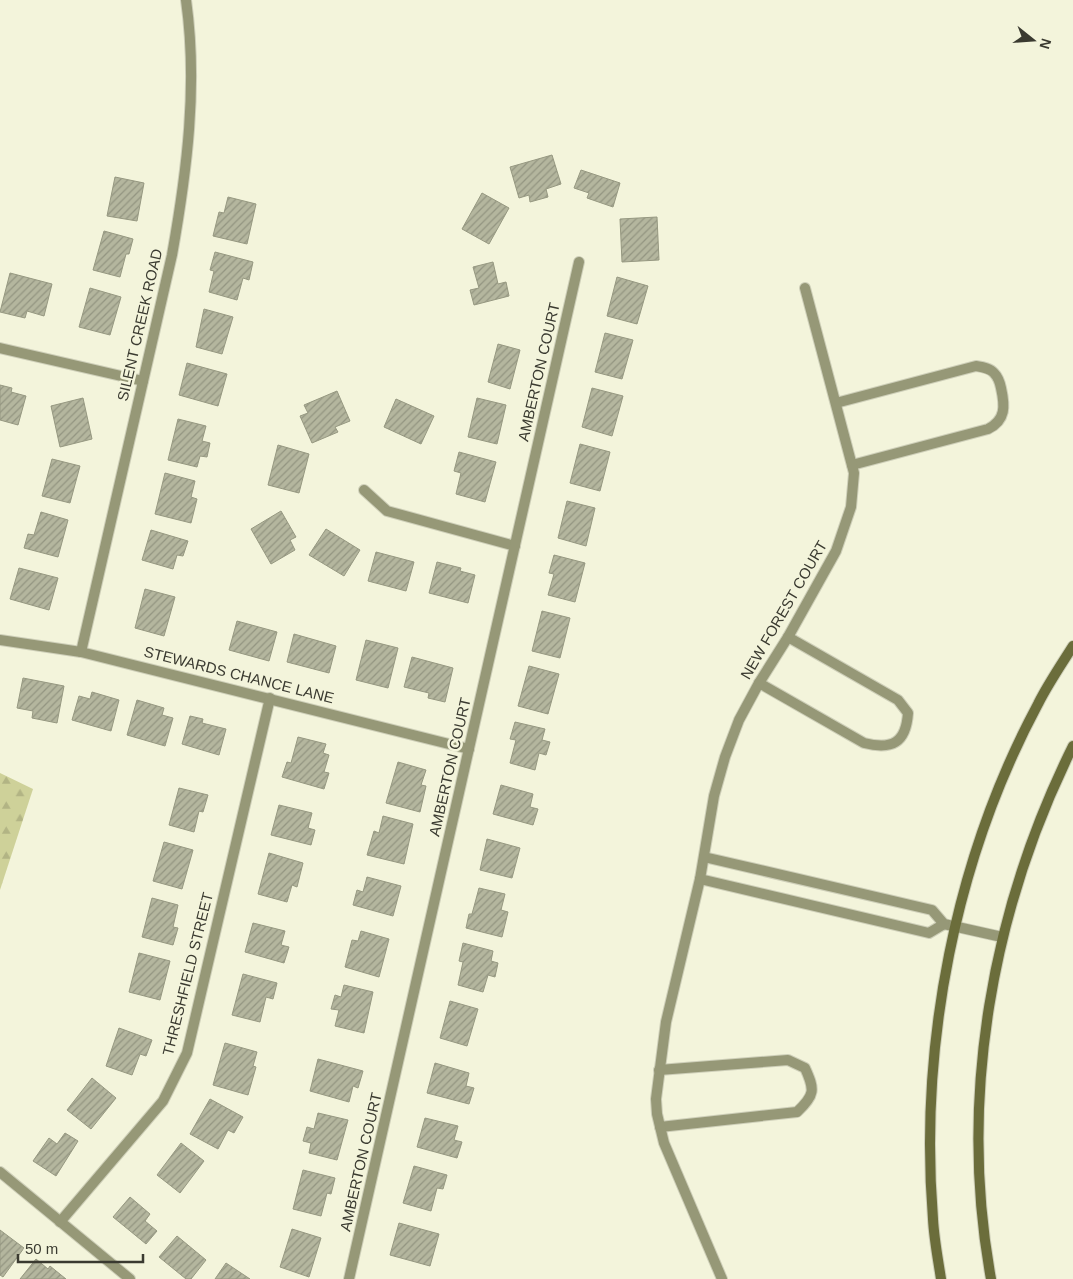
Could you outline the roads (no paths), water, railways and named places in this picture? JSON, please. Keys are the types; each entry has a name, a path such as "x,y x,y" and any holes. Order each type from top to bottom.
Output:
{"street":[{"name":"SILENT CREEK ROAD","path":"80,652 172,255 188,142 191,84 186,0"},
{"name":"AMBERTON COURT","path":"349,1279 579,262"},
{"name":"NEW FOREST COURT","path":"722,1279 681,1184 660,1127 656,1099 666,1022 700,879 714,796 725,757 740,720 759,683 826,570 845,528 854,488 852,465 805,288"},
{"path":"0,348 143,381"},
{"path":"836,403 976,366 985,367 994,373 1002,390 1004,411 996,425 988,430 852,465"},
{"path":"364,490 387,512 515,546"},
{"path":"759,683 864,743 881,747 896,743 903,734 907,727 908,713 905,706 898,700 788,637"},
{"name":"STEWARDS CHANCE LANE","path":"0,640 80,652 469,749"},
{"path":"941,1279 933,1220 931,1130 937,1025 956,927 983,830 997,794 1038,704 1073,646"},
{"name":"THRESHFIELD STREET","path":"60,1222 163,1100 187,1053 270,698"},
{"path":"991,1279 980,1198 977,1141 980,1083 987,1021 1002,937 1036,828 1053,786 1073,746"},
{"path":"704,856 932,910 944,924 1002,937"},
{"path":"700,879 929,933 944,924"},
{"path":"659,1070 788,1060 805,1068 811,1082 812,1092 810,1100 797,1112 660,1127"},
{"path":"0,1172 130,1279"}]}
